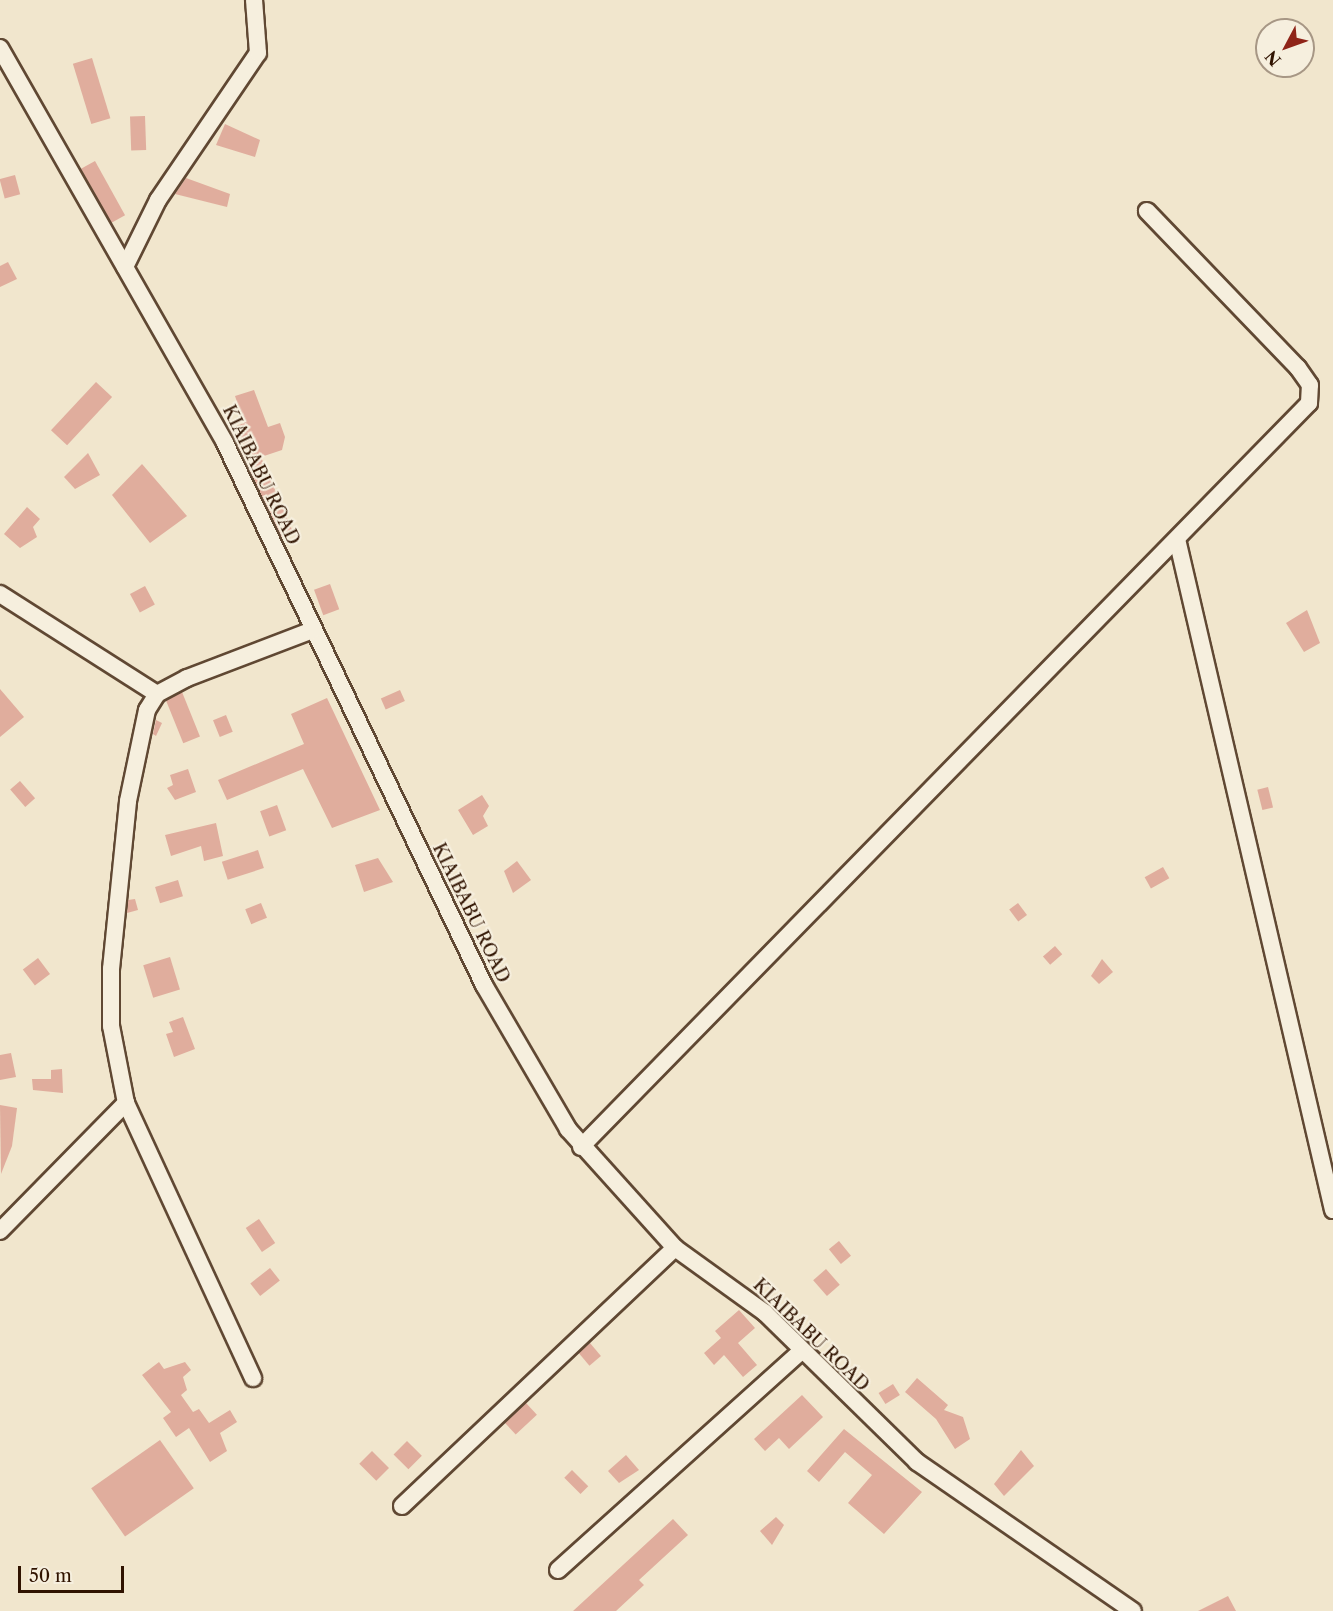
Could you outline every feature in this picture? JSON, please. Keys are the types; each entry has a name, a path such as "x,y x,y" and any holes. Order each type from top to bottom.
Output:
{"street":[{"path":"125,267 158,200 258,53 254,0"},
{"name":"KIAIBABU ROAD","path":"0,48 225,443 490,995 581,1147 675,1248 765,1313 801,1351 917,1462 1133,1611"},
{"path":"581,1147 1177,539 1294,423 1309,403 1310,385 1147,211"},
{"path":"1177,539 1333,1210"},
{"path":"0,594 157,694"},
{"path":"253,1378 126,1103 111,1026 111,969 132,778 143,723 157,694 314,630"},
{"path":"0,1230 126,1103"},
{"path":"402,1506 675,1248"},
{"path":"558,1570 801,1351"}],"building":[{"path":"92,58 110,118 91,124 73,64"},
{"path":"145,116 146,150 131,151 130,117"},
{"path":"225,124 260,140 255,157 216,145"},
{"path":"95,161 125,215 111,223 81,169"},
{"path":"15,175 20,194 5,198 0,179"},
{"path":"186,178 230,194 227,207 175,194"},
{"path":"8,262 17,279 0,287 0,266"},
{"path":"96,382 112,397 67,445 51,430"},
{"path":"254,390 268,427 280,423 285,437 282,450 261,457 293,532 281,537 229,429 244,423 235,396"},
{"path":"88,453 100,475 75,489 64,477"},
{"path":"142,464 187,516 150,543 112,495"},
{"path":"27,507 40,519 33,527 37,537 20,548 4,534"},
{"path":"330,584 339,609 323,615 314,590"},
{"path":"145,586 155,605 140,613 130,594"},
{"path":"1307,610 1320,643 1304,652 1286,623"},
{"path":"0,689 24,717 0,737"},
{"path":"400,690 405,701 386,710 381,699"},
{"path":"182,692 200,737 183,743 165,699"},
{"path":"327,698 380,810 332,828 303,769 227,800 218,780 304,744 291,714"},
{"path":"226,715 233,732 220,737 213,720"},
{"path":"156,720 162,723 156,736 153,734"},
{"path":"188,769 196,792 175,800 167,788 173,785 170,775"},
{"path":"20,781 35,798 25,807 10,790"},
{"path":"1268,787 1273,807 1262,810 1257,790"},
{"path":"482,795 489,806 483,816 488,826 473,835 458,810"},
{"path":"277,805 286,830 269,837 260,811"},
{"path":"216,823 223,856 204,861 201,846 171,856 165,835"},
{"path":"258,850 264,868 228,880 222,862"},
{"path":"378,858 393,882 364,892 355,865"},
{"path":"517,861 531,880 513,893 504,871"},
{"path":"1163,867 1169,878 1151,889 1145,877"},
{"path":"178,880 183,896 160,903 155,887"},
{"path":"135,899 138,910 127,913 128,900"},
{"path":"261,903 267,918 251,924 245,909"},
{"path":"1018,903 1027,915 1018,922 1009,910"},
{"path":"1055,946 1062,954 1050,965 1043,956"},
{"path":"170,957 180,990 153,998 143,965"},
{"path":"38,958 50,974 35,985 23,969"},
{"path":"1102,959 1113,972 1099,984 1091,976"},
{"path":"183,1017 195,1049 174,1057 166,1034 173,1032 169,1022"},
{"path":"11,1053 16,1077 0,1080 0,1055"},
{"path":"62,1069 63,1093 33,1090 32,1079 51,1079 51,1070"},
{"path":"0,1105 17,1108 12,1146 1,1174"},
{"path":"259,1219 275,1243 262,1252 246,1228"},
{"path":"839,1241 851,1256 841,1264 829,1249"},
{"path":"270,1268 280,1281 260,1296 250,1283"},
{"path":"826,1269 840,1285 827,1296 813,1280"},
{"path":"739,1310 755,1328 738,1343 757,1365 743,1377 724,1355 714,1365 704,1353 721,1338 715,1331"},
{"path":"590,1343 601,1356 589,1366 579,1353"},
{"path":"159,1362 164,1369 185,1362 191,1370 183,1377 187,1390 181,1395 193,1412 199,1409 209,1423 230,1410 237,1422 220,1433 227,1451 210,1462 189,1428 176,1437 163,1418 171,1412 142,1375"},
{"path":"917,1378 948,1405 944,1410 963,1417 970,1439 955,1449 936,1419 905,1392"},
{"path":"893,1384 900,1395 885,1404 879,1393"},
{"path":"802,1395 823,1417 789,1449 779,1438 765,1451 754,1439"},
{"path":"526,1403 537,1415 516,1434 505,1423"},
{"path":"844,1429 922,1492 884,1534 848,1503 872,1475 845,1452 819,1482 807,1471"},
{"path":"160,1440 194,1488 125,1537 91,1488"},
{"path":"407,1441 422,1456 408,1469 394,1454"},
{"path":"1021,1450 1034,1466 1004,1496 994,1484"},
{"path":"372,1451 389,1468 376,1481 359,1464"},
{"path":"626,1455 639,1470 619,1483 608,1471"},
{"path":"572,1470 588,1486 580,1494 564,1478"},
{"path":"776,1517 784,1525 772,1545 760,1531"},
{"path":"673,1519 688,1535 639,1580 644,1585 616,1611 573,1611"},
{"path":"1228,1596 1236,1611 1198,1611"}]}
